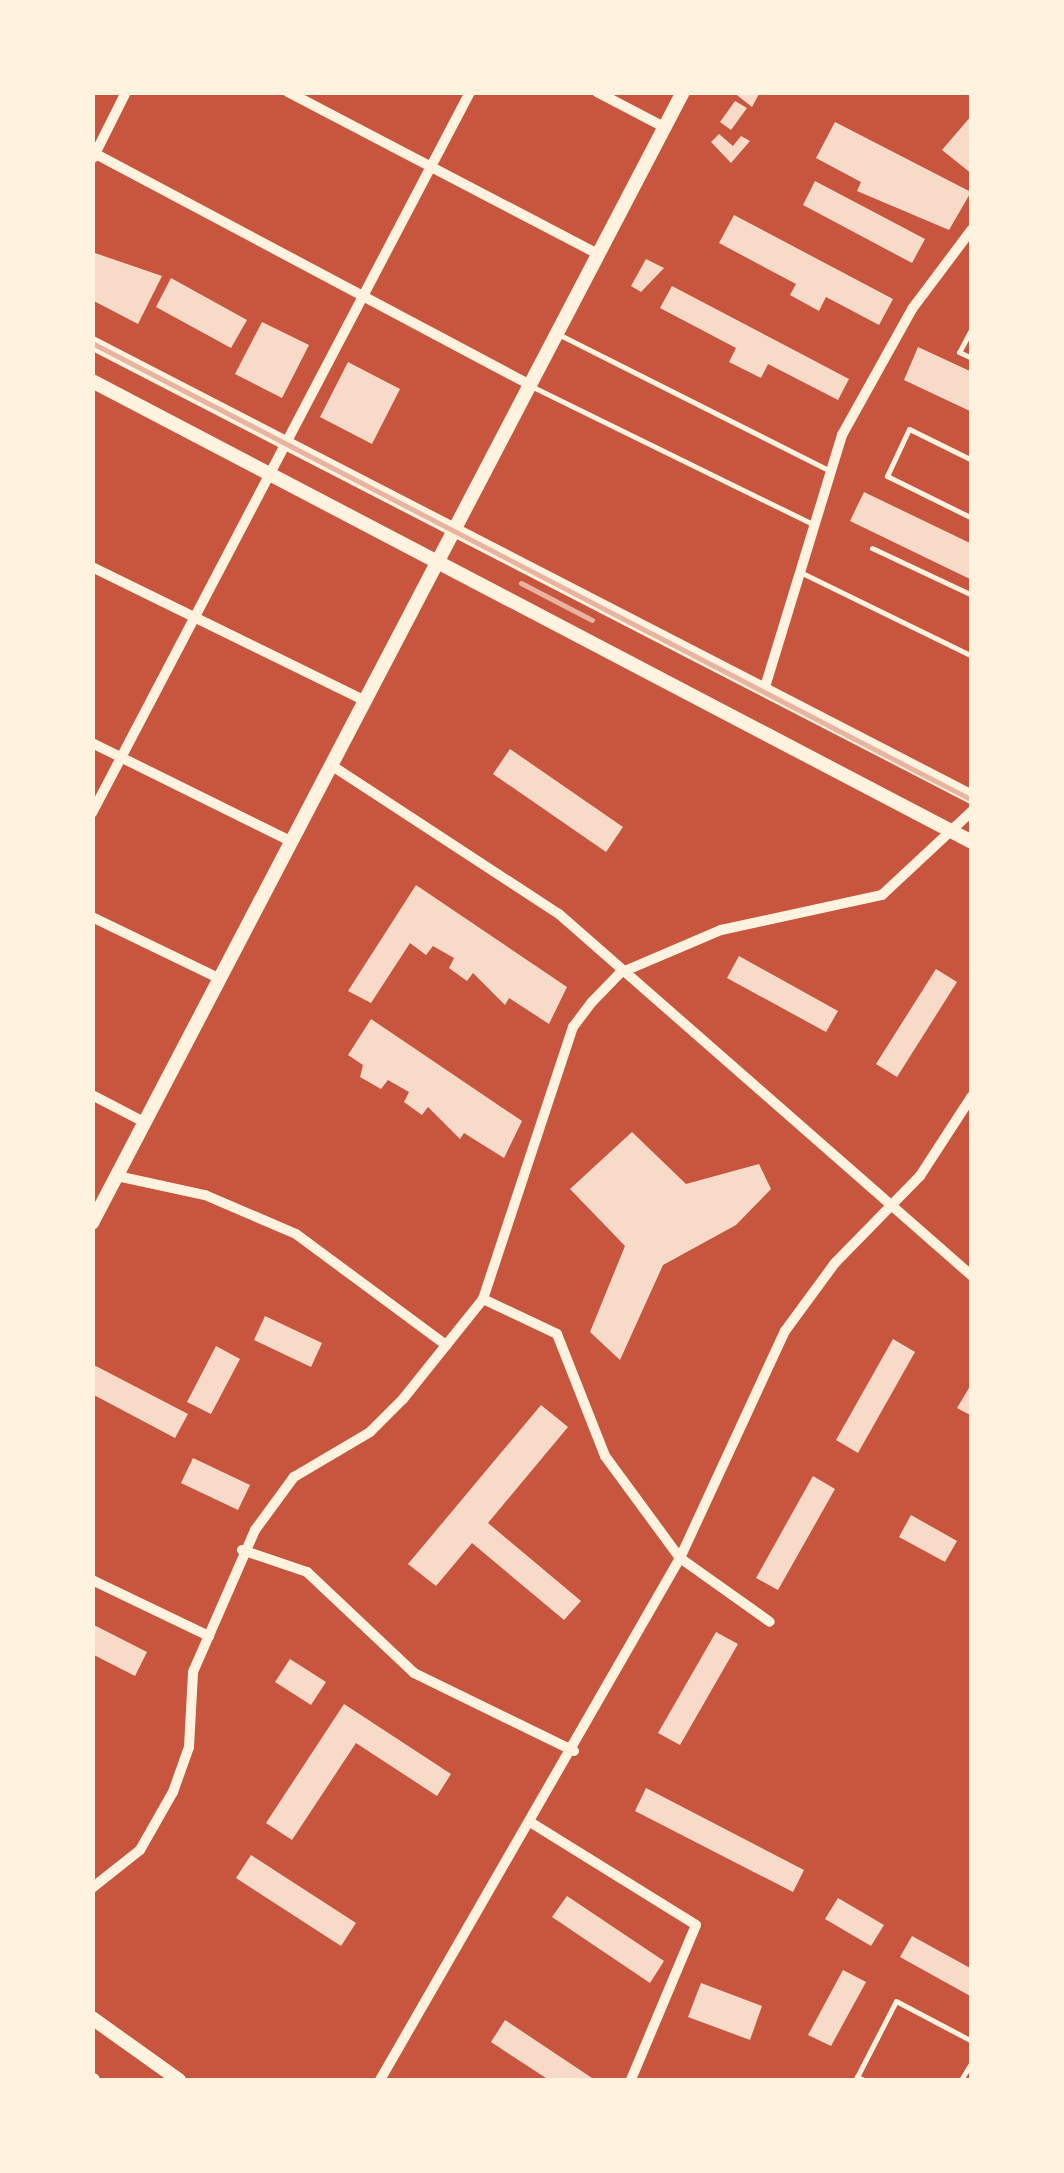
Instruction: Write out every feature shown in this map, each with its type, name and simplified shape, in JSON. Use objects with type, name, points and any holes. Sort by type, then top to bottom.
[{"type":"main road","points":[[92,1224],[683,92]]},
{"type":"main road","points":[[92,344],[766,686],[972,797]]},
{"type":"main road","points":[[92,381],[972,842]]},
{"type":"main road","points":[[92,2018],[179,2080]]},
{"type":"street","points":[[126,92],[94,154],[367,293],[530,386]]},
{"type":"street","points":[[288,92],[598,254]]},
{"type":"street","points":[[92,813],[470,92]]},
{"type":"street","points":[[597,92],[664,127]]},
{"type":"street","points":[[766,686],[797,571],[830,471],[912,309],[972,230]]},
{"type":"street","points":[[92,567],[365,700]]},
{"type":"street","points":[[92,743],[292,842]]},
{"type":"street","points":[[331,766],[559,914],[620,973],[784,1104],[972,1276]]},
{"type":"street","points":[[92,1888],[140,1850],[173,1792],[189,1747],[192,1672],[210,1636],[242,1550],[294,1477],[370,1432],[483,1299],[573,1026],[620,973],[721,930],[882,894],[972,811]]},
{"type":"street","points":[[92,917],[220,979]]},
{"type":"street","points":[[92,1094],[146,1123]]},
{"type":"street","points":[[380,2080],[574,1751],[680,1558],[786,1331],[844,1252],[894,1206],[972,1096]]},
{"type":"street","points":[[117,1176],[205,1195],[296,1234],[446,1345]]},
{"type":"street","points":[[483,1299],[557,1334],[605,1456],[680,1558],[770,1622]]},
{"type":"street","points":[[242,1550],[307,1572],[414,1674],[574,1751]]},
{"type":"street","points":[[92,1580],[210,1636]]},
{"type":"street","points":[[530,1822],[696,1925],[630,2080]]},
{"type":"lane","points":[[972,328],[960,352],[972,358]]},
{"type":"lane","points":[[557,334],[830,471]]},
{"type":"lane","points":[[530,386],[813,524]]},
{"type":"lane","points":[[972,460],[909,429],[887,476],[972,518]]},
{"type":"lane","points":[[872,548],[972,594]]},
{"type":"lane","points":[[797,571],[972,656]]},
{"type":"lane","points":[[864,2080],[857,2076],[896,2000],[972,2041]]},
{"type":"lane","points":[[961,2080],[972,2062]]},
{"type":"building","points":[[733,92],[760,92],[752,107]]},
{"type":"building","points":[[735,101],[747,108],[731,130],[720,122]]},
{"type":"building","points":[[972,115],[972,174],[942,150]]},
{"type":"building","points":[[835,122],[971,192],[949,230],[857,191],[861,182],[816,158]]},
{"type":"building","points":[[719,134],[733,146],[741,136],[750,141],[731,163],[711,142]]},
{"type":"building","points":[[815,181],[925,239],[912,263],[803,205]]},
{"type":"building","points":[[734,215],[893,299],[879,325],[826,297],[819,311],[790,295],[796,284],[719,243]]},
{"type":"building","points":[[92,252],[162,276],[138,324],[92,300]]},
{"type":"building","points":[[646,259],[664,268],[641,292],[631,286]]},
{"type":"building","points":[[171,278],[247,320],[231,348],[156,307]]},
{"type":"building","points":[[672,286],[849,379],[838,400],[768,364],[761,378],[729,362],[736,348],[660,308]]},
{"type":"building","points":[[262,322],[309,345],[282,398],[235,374]]},
{"type":"building","points":[[918,347],[972,372],[972,412],[904,380]]},
{"type":"building","points":[[348,362],[400,389],[372,444],[320,417]]},
{"type":"building","points":[[864,492],[972,544],[972,580],[850,521]]},
{"type":"building","points":[[510,749],[623,827],[606,852],[493,774]]},
{"type":"building","points":[[416,885],[567,987],[549,1024],[509,998],[505,1005],[473,973],[467,981],[449,968],[454,958],[433,946],[426,955],[410,943],[371,1003],[348,991]]},
{"type":"building","points":[[739,956],[838,1011],[826,1032],[727,978]]},
{"type":"building","points":[[936,969],[957,982],[897,1077],[876,1064]]},
{"type":"building","points":[[371,1019],[522,1121],[504,1158],[464,1133],[460,1139],[428,1107],[422,1115],[404,1102],[409,1092],[388,1080],[381,1089],[360,1077],[363,1065],[348,1055]]},
{"type":"building","points":[[632,1132],[686,1184],[759,1164],[771,1189],[736,1225],[663,1265],[620,1360],[590,1332],[625,1246],[570,1189]]},
{"type":"building","points":[[265,1316],[322,1343],[311,1367],[254,1340]]},
{"type":"building","points":[[893,1339],[915,1352],[858,1453],[836,1440]]},
{"type":"building","points":[[216,1346],[240,1359],[211,1414],[187,1402]]},
{"type":"building","points":[[92,1364],[188,1414],[175,1438],[92,1394]]},
{"type":"building","points":[[972,1383],[972,1416],[957,1408]]},
{"type":"building","points":[[541,1405],[568,1427],[488,1523],[581,1601],[564,1620],[472,1543],[436,1586],[408,1564]]},
{"type":"building","points":[[193,1458],[250,1485],[238,1510],[181,1483]]},
{"type":"building","points":[[813,1476],[835,1489],[778,1590],[756,1578]]},
{"type":"building","points":[[911,1515],[957,1541],[945,1562],[899,1537]]},
{"type":"building","points":[[92,1624],[147,1652],[135,1676],[92,1654]]},
{"type":"building","points":[[716,1632],[738,1644],[680,1745],[658,1733]]},
{"type":"building","points":[[290,1659],[326,1682],[311,1705],[275,1682]]},
{"type":"building","points":[[344,1704],[451,1774],[437,1796],[356,1743],[292,1840],[266,1823]]},
{"type":"building","points":[[646,1788],[804,1870],[793,1892],[635,1811]]},
{"type":"building","points":[[251,1855],[356,1923],[341,1946],[236,1878]]},
{"type":"building","points":[[567,1896],[664,1961],[650,1983],[552,1917]]},
{"type":"building","points":[[838,1898],[884,1925],[871,1946],[825,1919]]},
{"type":"building","points":[[912,1936],[972,1969],[972,1997],[900,1957]]},
{"type":"building","points":[[843,1970],[866,1982],[831,2046],[808,2035]]},
{"type":"building","points":[[701,1983],[762,2006],[750,2040],[688,2017]]},
{"type":"building","points":[[505,2020],[595,2080],[549,2080],[491,2042]]},
{"type":"railway","points":[[92,343],[972,800]]},
{"type":"railway","points":[[521,583],[592,620]]}]
